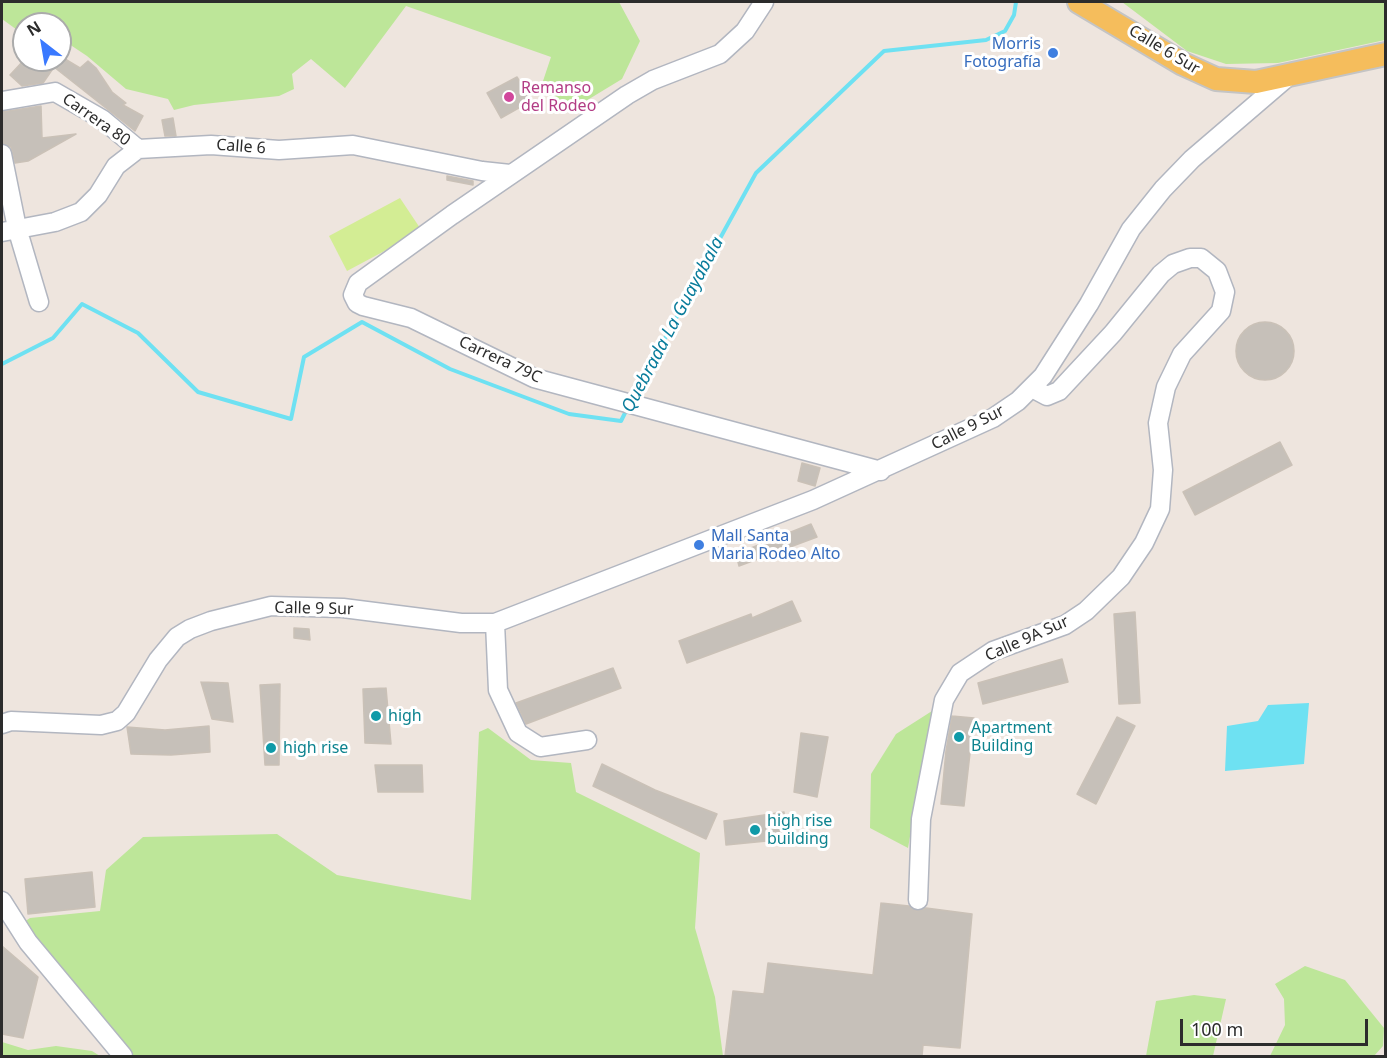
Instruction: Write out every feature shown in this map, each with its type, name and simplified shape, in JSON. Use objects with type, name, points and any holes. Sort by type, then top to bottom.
[{"type":"main road","name":"Calle 6 Sur","points":[[1079,2],[1184,64],[1216,79],[1256,82],[1290,75]]},
{"type":"main road","name":"Calle 9 Sur","points":[[1290,75],[1386,54]]},
{"type":"street","points":[[510,174],[640,87],[720,54],[745,31],[764,2]]},
{"type":"street","name":"Calle 9 Sur","points":[[2,723],[101,725],[117,721],[126,713],[158,660],[177,637],[211,621],[271,606],[343,608],[461,623],[495,623],[839,490],[993,418],[1032,388],[1053,361],[1131,230],[1148,207],[1192,159],[1290,75]]},
{"type":"street","name":"Carrera 80","points":[[2,101],[55,92],[102,119],[138,149]]},
{"type":"street","name":"Calle 6","points":[[138,149],[211,145],[279,150],[347,144],[482,171],[510,174]]},
{"type":"street","points":[[9,230],[55,222],[81,212],[98,195],[116,166],[138,149]]},
{"type":"street","points":[[2,154],[9,230],[39,302]]},
{"type":"street","name":"Carrera 79C","points":[[510,174],[358,283],[353,290],[357,303],[418,320],[534,378],[880,471]]},
{"type":"street","name":"Calle 9A Sur","points":[[918,900],[921,819],[944,700],[960,673],[993,651],[1065,625],[1086,611],[1121,577],[1144,543],[1160,508],[1163,470],[1158,423],[1166,387],[1182,354],[1221,311],[1225,292],[1217,271],[1201,258],[1190,258],[1173,264],[1161,274],[1113,333],[1059,391],[1047,396],[1032,388]]},
{"type":"street","points":[[834,460],[841,477],[839,490]]},
{"type":"street","points":[[495,623],[498,690],[518,733],[540,747],[587,740]]},
{"type":"street","points":[[2,901],[28,942],[123,1056]]},
{"type":"green space","points":[[2,2],[619,2],[640,41],[622,79],[571,110],[540,90],[551,57],[406,6],[345,88],[311,59],[292,74],[294,89],[279,96],[194,105],[174,110],[168,99],[126,89],[72,46],[72,12],[12,12],[12,26],[2,19]]},
{"type":"green space","points":[[1122,2],[1385,2],[1385,40],[1278,63],[1226,64],[1187,51]]},
{"type":"green space","points":[[400,198],[422,231],[347,271],[329,236]]},
{"type":"green space","points":[[932,711],[908,848],[870,828],[871,774],[896,734]]},
{"type":"green space","points":[[488,728],[531,760],[571,763],[576,792],[700,853],[695,928],[715,997],[723,1056],[132,1056],[80,996],[24,922],[30,918],[100,911],[106,870],[143,837],[277,834],[337,875],[471,900],[479,732]]},
{"type":"green space","points":[[1305,966],[1345,980],[1384,1028],[1383,1046],[1374,1056],[1270,1056],[1285,1025],[1284,999],[1275,984]]},
{"type":"green space","points":[[1194,995],[1226,999],[1213,1056],[1146,1056],[1156,1001]]},
{"type":"green space","points":[[2,1042],[28,1050],[56,1046],[92,1051],[100,1056],[2,1056]]},
{"type":"water","points":[[1309,703],[1304,764],[1225,771],[1227,726],[1258,721],[1268,705]]},
{"type":"building","points":[[88,61],[96,68],[112,92],[126,103],[123,105],[143,116],[135,131],[60,72],[72,72],[72,63],[80,68]]},
{"type":"building","points":[[13,72],[51,72],[43,83],[22,86],[10,75]]},
{"type":"building","name":"Remanso del Rodeo","points":[[517,77],[531,101],[501,118],[487,93]]},
{"type":"building","points":[[41,106],[42,138],[76,134],[28,161],[15,163],[11,147],[2,143],[2,112]]},
{"type":"building","points":[[173,118],[176,136],[165,136],[162,120]]},
{"type":"building","points":[[447,176],[473,181],[473,185],[447,180]]},
{"type":"building","points":[[1265,322],[1281,327],[1289,335],[1294,351],[1289,367],[1281,375],[1265,380],[1249,375],[1241,367],[1236,351],[1241,335],[1249,327]]},
{"type":"building","points":[[1280,442],[1292,465],[1195,515],[1183,492]]},
{"type":"building","points":[[802,463],[820,468],[815,486],[798,481]]},
{"type":"building","points":[[811,524],[817,537],[739,566],[736,554]]},
{"type":"building","points":[[792,601],[801,621],[687,663],[679,641],[751,614],[752,618]]},
{"type":"building","points":[[1135,612],[1140,703],[1119,704],[1114,614]]},
{"type":"building","points":[[294,628],[309,629],[310,640],[294,638]]},
{"type":"building","points":[[1062,659],[1068,682],[983,704],[978,683]]},
{"type":"building","points":[[613,668],[621,688],[526,724],[516,703]]},
{"type":"building","points":[[201,682],[228,683],[233,722],[212,719]]},
{"type":"building","points":[[280,684],[279,765],[265,765],[260,685]]},
{"type":"building","name":"high","points":[[386,688],[391,744],[365,743],[363,689]]},
{"type":"building","points":[[952,716],[974,718],[964,806],[941,804]]},
{"type":"building","points":[[1117,717],[1135,726],[1096,804],[1077,794]]},
{"type":"building","points":[[209,726],[210,752],[171,755],[131,754],[127,727],[165,730]]},
{"type":"building","name":"high rise building","points":[[801,733],[828,737],[817,797],[794,792]]},
{"type":"building","points":[[602,764],[655,790],[717,814],[706,839],[593,786]]},
{"type":"building","points":[[375,765],[422,765],[423,792],[378,792]]},
{"type":"building","name":"high rise building","points":[[784,812],[787,839],[726,845],[724,821]]},
{"type":"building","points":[[92,872],[95,907],[28,914],[25,879]]},
{"type":"building","points":[[881,903],[909,906],[917,911],[926,908],[972,914],[960,1048],[923,1045],[922,1056],[725,1056],[733,991],[764,994],[768,963],[873,975]]},
{"type":"building","points":[[2,946],[38,977],[23,1038],[2,1034]]},
{"type":"waterway","name":"Quebrada La Guayabala","points":[[631,400],[756,173],[884,51],[986,40],[1005,31],[1014,15],[1016,2]]},
{"type":"waterway","name":"Quebrada La Guayabala","points":[[2,364],[53,338],[82,304],[138,333],[198,392],[291,419],[304,357],[362,322],[450,369],[569,414],[621,421],[627,409]]},
{"type":"place","name":"Morris Fotografía","points":[[1053,53]]},
{"type":"place","name":"Remanso del Rodeo","points":[[509,97]]},
{"type":"place","name":"Mall Santa Maria Rodeo Alto","points":[[699,545]]},
{"type":"place","name":"high","points":[[376,716]]},
{"type":"place","name":"Apartment Building","points":[[959,737]]},
{"type":"place","name":"high rise","points":[[271,748]]},
{"type":"place","name":"high rise building","points":[[755,830]]}]
